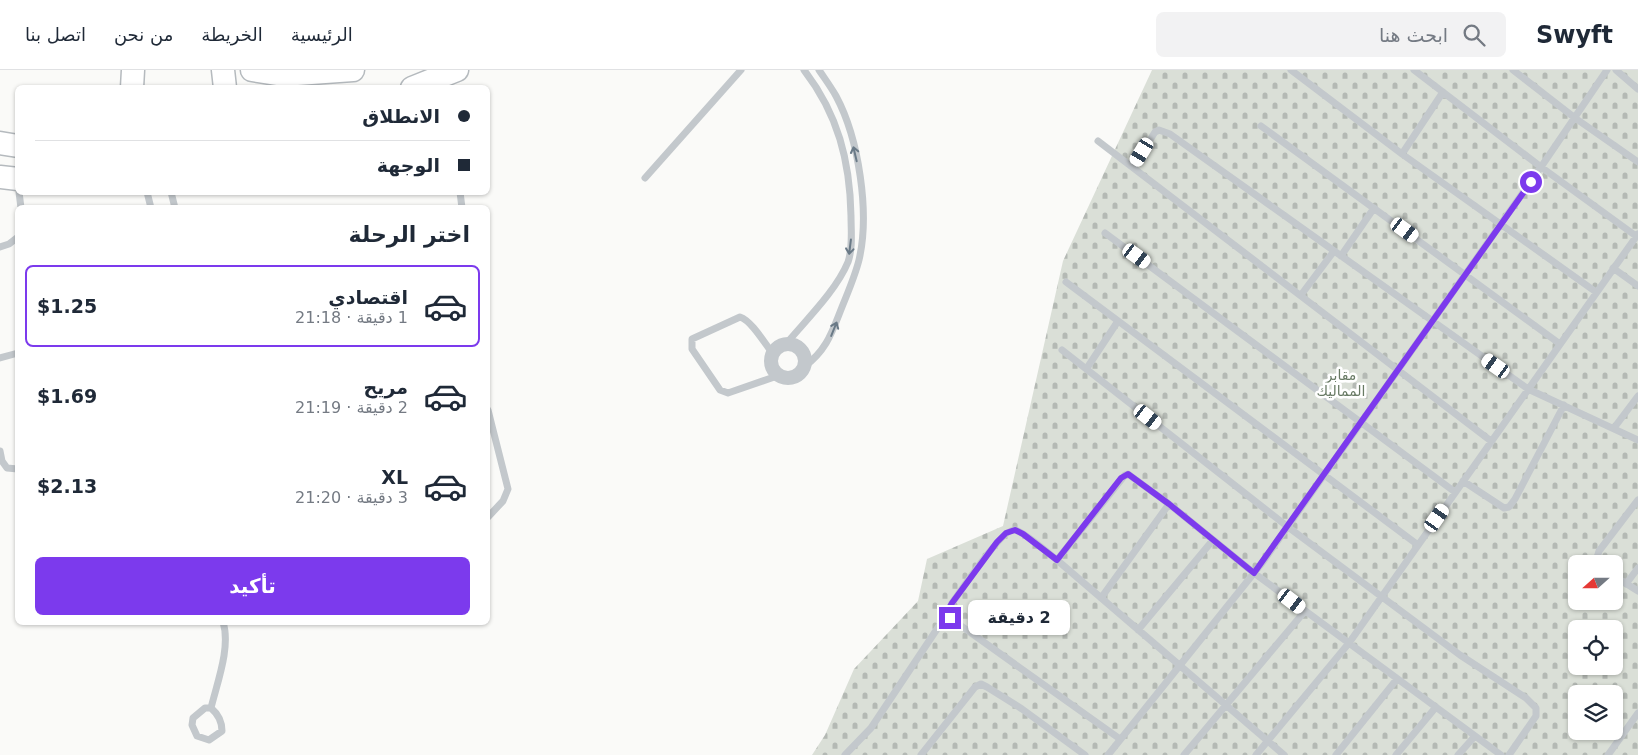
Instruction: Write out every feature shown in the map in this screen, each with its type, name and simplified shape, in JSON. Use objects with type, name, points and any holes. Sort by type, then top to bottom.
[{"type":"main road","points":[[223,70],[224,85]]},
{"type":"main road","points":[[252,70],[283,75],[297,72],[353,70]]},
{"type":"main road","points":[[420,85],[457,70]]},
{"type":"main road","points":[[0,144],[15,146]]},
{"type":"street","points":[[786,344],[792,344],[802,350],[805,361],[804,367],[791,377],[780,375],[772,366],[773,354],[780,346],[786,344]]},
{"type":"lane","points":[[645,178],[741,70]]},
{"type":"lane","points":[[786,344],[830,291],[842,272],[848,260],[851,239],[851,198],[842,145],[826,103],[804,70]]},
{"type":"lane","points":[[804,367],[815,358],[833,334],[859,260],[862,233],[863,202],[859,170],[852,142],[836,97],[819,70]]},
{"type":"lane","points":[[1291,70],[1402,154],[1596,292]]},
{"type":"lane","points":[[1256,755],[1349,643],[1637,235],[1541,167],[1414,70]]},
{"type":"lane","points":[[1513,70],[1575,118],[1638,162]]},
{"type":"lane","points":[[1108,755],[1254,573],[1288,527],[1501,225],[1607,70]]},
{"type":"lane","points":[[1616,70],[1638,89]]},
{"type":"lane","points":[[1402,154],[1443,92]]},
{"type":"lane","points":[[1262,126],[1560,344]]},
{"type":"lane","points":[[1133,167],[1155,132],[1159,130],[1170,134],[1528,389],[1638,440]]},
{"type":"lane","points":[[1098,141],[1491,441]]},
{"type":"lane","points":[[1341,256],[1374,208]]},
{"type":"lane","points":[[1105,233],[1455,492]]},
{"type":"lane","points":[[0,247],[15,239]]},
{"type":"lane","points":[[1301,295],[1334,251]]},
{"type":"lane","points":[[1613,268],[1638,286]]},
{"type":"lane","points":[[1066,282],[1418,545]]},
{"type":"lane","points":[[773,354],[745,318],[740,317],[692,338],[692,349],[720,390],[724,392],[728,393],[780,375]]},
{"type":"lane","points":[[1086,368],[1118,321]]},
{"type":"lane","points":[[1062,350],[1288,527],[1460,655],[1532,703],[1536,708],[1536,716],[1508,755]]},
{"type":"lane","points":[[0,358],[15,354]]},
{"type":"lane","points":[[1614,428],[1638,396]]},
{"type":"lane","points":[[1463,481],[1506,508],[1514,499],[1564,405]]},
{"type":"lane","points":[[490,418],[508,489],[503,501],[490,515]]},
{"type":"lane","points":[[0,451],[2,461],[7,468],[15,469]]},
{"type":"lane","points":[[1057,560],[1125,475],[1128,474],[1169,504],[1254,573],[1501,755]]},
{"type":"lane","points":[[1598,555],[1638,500]]},
{"type":"lane","points":[[1101,598],[1169,504]]},
{"type":"lane","points":[[845,755],[871,728],[947,614],[952,603],[997,542],[1010,530],[1023,534],[1057,560],[1284,755]]},
{"type":"lane","points":[[1138,630],[1213,540]]},
{"type":"lane","points":[[1626,584],[1638,568]]},
{"type":"lane","points":[[1623,582],[1638,591]]},
{"type":"lane","points":[[1184,755],[1305,611]]},
{"type":"lane","points":[[947,614],[1024,672],[1120,740]]},
{"type":"lane","points":[[224,625],[226,631]]},
{"type":"lane","points":[[211,708],[225,650],[226,631],[229,625]]},
{"type":"lane","points":[[1336,755],[1397,679]]},
{"type":"lane","points":[[921,755],[975,687],[980,684],[987,686],[1022,709],[1085,755]]},
{"type":"lane","points":[[1396,755],[1436,707]]},
{"type":"lane","points":[[205,708],[211,708],[219,718],[222,731],[209,740],[197,736],[192,725],[192,718],[205,708]]},
{"type":"lane","points":[[1608,755],[1638,713]]},
{"type":"lane","points":[[1458,755],[1475,736]]},
{"type":"green space","name":"مقابر المماليك","points":[[1152,70],[1638,70],[1638,755],[812,755],[825,735],[854,669],[918,601],[927,559],[1003,526],[1063,261]]},
{"type":"route","points":[[950,618],[947,612],[952,603],[997,542],[1006,533],[1010,530],[1015,530],[1023,534],[1057,560],[1121,478],[1128,474],[1169,504],[1254,573],[1531,182]]}]
